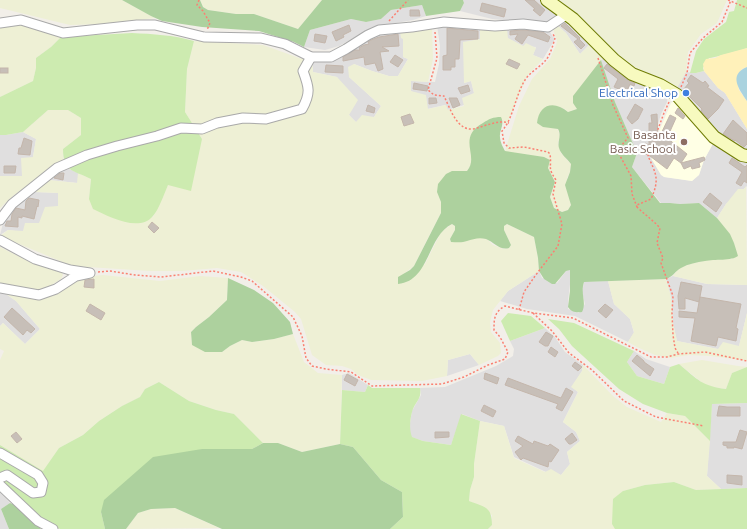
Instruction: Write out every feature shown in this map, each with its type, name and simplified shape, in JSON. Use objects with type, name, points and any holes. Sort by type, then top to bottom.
[{"type":"street","points":[[547,0],[573,19],[603,49],[632,74],[660,85],[674,93],[714,137],[742,155],[747,156]]},
{"type":"street","points":[[0,24],[21,20],[63,34],[137,25],[155,25],[204,37],[261,38],[286,44],[311,57],[331,57],[379,30],[444,22],[495,26],[523,24],[548,27],[566,15]]},
{"type":"street","points":[[0,220],[12,204],[57,168],[87,155],[181,128],[202,129],[217,123],[242,118],[266,120],[302,108],[308,98],[308,84],[303,71],[311,57]]},
{"type":"street","points":[[0,240],[35,259],[70,270],[90,273]]},
{"type":"street","points":[[0,288],[39,295],[56,289],[76,276],[90,273]]},
{"type":"street","points":[[0,453],[38,476],[43,483],[41,492],[33,493],[7,475],[0,478]]},
{"type":"street","points":[[0,485],[38,521],[53,529]]},
{"type":"path","points":[[199,0],[198,5],[210,23],[204,37]]},
{"type":"path","points":[[379,30],[408,0]]},
{"type":"path","points":[[728,0],[747,8]]},
{"type":"path","points":[[637,207],[637,205],[651,199],[654,192],[657,177],[648,156],[669,102],[674,93],[685,80],[688,73],[690,53],[703,38],[722,22],[731,1]]},
{"type":"path","points":[[434,24],[437,58],[428,90],[434,94],[444,96],[458,123],[466,129],[474,129],[498,122],[509,123]]},
{"type":"path","points":[[519,310],[524,292],[558,246],[562,224],[553,194],[556,180],[550,168],[550,154],[548,152],[524,147],[509,148],[504,143],[502,131],[509,123],[525,80],[546,60],[553,45],[555,38],[548,27]]},
{"type":"path","points":[[603,49],[597,54],[613,104],[628,138],[620,148],[619,154],[631,176],[632,194],[637,207],[660,228],[657,244],[663,258],[662,263],[673,296],[673,335],[675,348],[678,354]]},
{"type":"path","points":[[90,273],[110,271],[161,277],[213,271],[252,281],[293,317],[302,336],[306,358],[312,366],[351,372],[372,386],[442,384],[464,377],[488,365],[505,359],[508,352],[504,342],[494,330],[496,313],[505,306],[533,313],[573,318],[651,357],[667,357],[678,354],[706,352],[747,361]]},
{"type":"path","points":[[533,313],[552,331],[569,353],[592,370],[624,401],[656,417],[704,426]]},
{"type":"shaded area","points":[[0,0],[122,0],[155,18],[105,24],[70,25],[0,8]]},
{"type":"shaded area","points":[[200,0],[322,0],[298,29],[254,14],[236,14],[208,10],[203,7]]},
{"type":"shaded area","points":[[463,0],[541,0],[559,15],[546,24],[492,19],[460,11],[464,3]]},
{"type":"shaded area","points":[[559,0],[727,0],[717,23],[701,34],[688,52],[686,72],[675,91],[630,67],[588,24]]},
{"type":"shaded area","points":[[422,5],[426,16],[413,20],[373,27],[339,46],[325,50],[304,47],[310,30],[351,19],[366,22],[381,19],[391,10]]},
{"type":"shaded area","points":[[0,18],[61,37],[51,47],[36,58],[36,68],[33,81],[0,97]]},
{"type":"shaded area","points":[[567,18],[591,43],[580,54],[566,33],[558,26]]},
{"type":"shaded area","points":[[437,25],[480,26],[480,39],[464,83],[471,81],[474,93],[464,105],[447,110],[445,105],[427,109],[411,91],[411,81],[435,82],[439,64],[440,46]]},
{"type":"shaded area","points":[[480,26],[507,29],[508,38],[523,46],[526,43],[536,48],[533,55],[543,59],[527,76],[507,124],[503,123],[502,119],[472,158],[471,165],[467,171],[453,171],[440,199],[442,206],[441,213],[414,266],[397,280],[425,264],[441,232],[452,224],[455,226],[455,230],[450,239],[451,242],[482,238],[487,239],[493,245],[504,249],[509,248],[511,245],[504,230],[504,226],[507,224],[534,237],[539,271],[508,291],[493,310],[490,322],[491,332],[500,343],[501,353],[479,365],[470,354],[448,360],[447,376],[422,381],[371,380],[358,375],[351,369],[342,366],[326,365],[312,355],[301,319],[295,312],[263,286],[241,272],[217,268],[182,271],[150,271],[72,266],[0,236],[8,230],[23,231],[25,223],[39,223],[45,207],[58,206],[58,193],[35,192],[49,180],[77,183],[78,173],[91,179],[89,199],[153,217],[168,185],[202,139],[185,112],[187,69],[194,41],[263,45],[302,59],[312,59],[313,72],[337,77],[358,100],[349,115],[356,122],[362,115],[374,117],[381,106],[349,77],[348,67],[354,64],[389,76],[398,76],[408,59],[403,57],[403,39],[401,38],[400,32],[432,28],[433,59],[428,82],[411,81],[411,91],[426,95],[428,109],[446,105],[448,110],[464,106],[462,98],[474,93],[471,81],[464,83],[463,42],[480,39]]},
{"type":"shaded area","points":[[523,26],[549,30],[555,39],[543,59],[533,55],[536,47],[523,46],[507,38],[507,29]]},
{"type":"shaded area","points":[[558,26],[566,33],[580,54],[591,43],[608,56],[601,60],[577,109],[568,112],[563,108],[540,125],[558,129],[560,136],[558,143],[561,153],[571,164],[570,172],[567,178],[571,205],[568,210],[562,212],[554,208],[550,197],[555,182],[548,168],[505,151],[519,106],[532,79],[550,59],[556,45],[557,41],[553,29]]},
{"type":"shaded area","points":[[400,32],[403,39],[403,57],[408,59],[398,76],[389,76],[354,64],[349,77],[381,106],[374,117],[356,122],[349,115],[337,77],[313,72],[312,59],[333,59],[373,35]]},
{"type":"shaded area","points":[[608,56],[668,92],[667,102],[661,114],[647,155],[650,153],[664,177],[692,181],[699,175],[704,160],[715,140],[747,159],[747,186],[726,204],[717,218],[699,203],[661,203],[632,167],[637,153],[615,102],[601,60]]},
{"type":"shaded area","points":[[704,71],[718,88],[725,93],[747,129],[747,152],[729,145],[675,91],[686,72],[696,73]]},
{"type":"shaded area","name":"Basanta Basic School","points":[[675,100],[715,140],[704,160],[699,175],[692,181],[664,177],[661,175],[652,160],[650,153],[671,103]]},
{"type":"shaded area","points":[[48,110],[68,110],[81,118],[81,135],[63,149],[63,160],[14,195],[0,208],[0,176],[22,176],[21,158],[33,157],[36,139],[23,132]]},
{"type":"shaded area","points":[[23,132],[36,139],[33,157],[22,177],[0,176],[0,135]]},
{"type":"shaded area","points":[[69,169],[78,173],[78,183],[49,180],[55,171]]},
{"type":"shaded area","points":[[746,186],[747,285],[707,284],[673,276],[679,268],[693,263],[713,259],[732,259],[735,250],[734,243],[717,218],[738,189],[744,189]]},
{"type":"shaded area","points":[[35,192],[58,193],[58,206],[39,223],[26,223],[23,232],[8,230],[0,235],[4,219],[12,206]]},
{"type":"shaded area","points":[[0,247],[30,262],[61,271],[63,275],[61,279],[50,286],[36,290],[0,285]]},
{"type":"shaded area","points":[[570,270],[571,276],[568,309],[579,313],[585,304],[582,292],[584,282],[608,281],[614,304],[630,319],[634,333],[628,342],[575,316],[527,309],[500,301],[508,291],[539,271],[542,278],[557,283],[566,271]]},
{"type":"shaded area","points":[[103,275],[160,281],[200,276],[228,278],[227,300],[191,332],[192,345],[222,352],[242,340],[252,342],[274,339],[293,334],[304,362],[318,373],[342,375],[340,444],[302,452],[278,443],[263,443],[234,414],[189,401],[159,382],[145,389],[140,397],[122,406],[99,421],[83,435],[59,448],[43,472],[0,445],[0,360],[4,351],[0,349],[0,326],[3,323],[25,344],[40,329],[16,301],[3,292],[35,299],[48,297],[83,277]]},
{"type":"shaded area","points":[[673,276],[707,284],[747,285],[747,313],[739,346],[718,349],[677,341],[673,323],[671,297],[666,279]]},
{"type":"shaded area","points":[[666,279],[671,297],[673,323],[677,341],[718,349],[723,342],[739,346],[747,313],[747,361],[711,356],[689,355],[670,358],[655,355],[628,342],[634,332],[630,319],[614,304],[608,281]]},
{"type":"shaded area","points":[[0,292],[3,292],[16,301],[40,329],[25,344],[3,323],[0,326]]},
{"type":"shaded area","points":[[545,328],[555,337],[565,352],[583,365],[582,371],[572,387],[578,392],[563,422],[576,432],[580,441],[567,452],[570,464],[561,475],[546,472],[514,457],[504,426],[480,421],[462,414],[451,445],[423,441],[411,437],[409,429],[412,411],[421,395],[420,388],[445,387],[496,366],[513,356],[514,349],[510,341]]},
{"type":"shaded area","points":[[634,351],[646,359],[670,367],[664,384],[637,376],[627,362]]},
{"type":"shaded area","points":[[470,354],[479,365],[447,376],[448,360]]},
{"type":"shaded area","points":[[702,360],[747,367],[732,373],[726,389],[712,387],[704,384],[679,364]]},
{"type":"shaded area","points":[[583,365],[613,396],[627,407],[661,422],[667,413],[685,416],[710,441],[707,476],[721,489],[696,490],[674,482],[645,485],[623,491],[615,529],[488,529],[492,525],[492,515],[469,501],[470,490],[474,477],[474,464],[480,421],[504,426],[514,458],[545,472],[551,469],[561,475],[570,464],[567,452],[580,441],[576,432],[563,422],[578,392],[571,387],[582,371]]},
{"type":"shaded area","points":[[349,373],[368,385],[365,392],[342,390],[342,375]]},
{"type":"shaded area","points":[[747,403],[747,488],[721,489],[707,476],[712,404]]},
{"type":"shaded area","points":[[0,491],[10,503],[1,509],[9,529],[0,529]]},
{"type":"shaded area","points":[[175,508],[219,528],[126,529],[138,513],[151,509]]},
{"type":"green space","points":[[122,0],[200,0],[203,7],[208,10],[236,14],[254,14],[298,29],[322,0],[463,0],[464,3],[460,11],[426,16],[422,5],[391,10],[381,19],[366,22],[351,19],[310,30],[304,47],[294,42],[259,31],[202,27],[162,21]]},
{"type":"green space","points":[[737,0],[747,0],[747,48],[709,58],[703,68],[704,71],[690,73],[696,51],[704,39],[726,22],[729,12],[734,11]]},
{"type":"green space","points":[[132,33],[171,36],[194,41],[187,69],[185,112],[202,139],[191,191],[168,185],[153,216],[147,221],[140,223],[123,222],[93,209],[89,199],[91,179],[74,172],[67,166],[63,157],[63,149],[81,135],[81,118],[68,110],[48,110],[23,132],[0,135],[0,97],[33,81],[36,68],[36,58],[51,47],[61,37]]},
{"type":"green space","points":[[601,60],[615,102],[637,153],[632,167],[660,203],[699,203],[717,218],[730,234],[738,256],[732,259],[709,260],[690,264],[679,269],[666,279],[584,282],[584,301],[582,312],[576,312],[572,311],[568,307],[570,270],[566,271],[555,284],[552,284],[544,279],[539,271],[534,237],[507,224],[504,226],[504,230],[511,245],[506,249],[483,238],[476,238],[463,242],[451,242],[450,239],[455,230],[455,226],[452,224],[444,230],[438,238],[423,267],[416,275],[408,281],[398,284],[398,277],[414,266],[441,213],[441,202],[437,192],[438,184],[446,174],[452,171],[467,171],[471,159],[471,135],[475,129],[489,119],[501,117],[502,123],[500,139],[505,151],[544,157],[550,160],[548,168],[555,182],[550,197],[554,208],[562,212],[568,210],[571,205],[565,185],[570,172],[571,164],[561,153],[559,148],[560,134],[558,129],[543,127],[537,123],[538,117],[544,108],[548,106],[558,106],[568,112],[577,109],[573,103],[573,96]]},
{"type":"green space","points":[[228,278],[254,290],[273,303],[290,322],[293,334],[274,339],[252,342],[242,340],[222,352],[205,352],[192,345],[191,332],[227,300]]},
{"type":"green space","points":[[508,313],[531,316],[545,328],[510,341],[501,321]]},
{"type":"green space","points":[[548,319],[574,323],[634,351],[627,362],[637,376],[664,384],[670,367],[679,364],[706,384],[726,389],[732,373],[747,367],[747,403],[712,404],[710,441],[685,416],[667,413],[643,404],[619,389],[572,346],[559,329]]},
{"type":"green space","points":[[159,382],[189,401],[234,414],[263,443],[252,449],[202,449],[101,512],[105,529],[60,529],[42,520],[0,478],[0,445],[43,471],[59,448],[83,435],[99,421],[122,406],[140,397],[145,389]]},
{"type":"green space","points":[[368,385],[372,388],[420,388],[419,398],[412,412],[410,428],[412,437],[423,441],[451,445],[461,414],[480,421],[474,464],[474,477],[470,490],[469,501],[483,506],[489,511],[491,514],[492,525],[488,529],[390,529],[403,517],[402,492],[381,480],[353,447],[340,444],[342,390],[365,392]]},
{"type":"green space","points":[[263,443],[278,443],[302,452],[340,444],[353,447],[381,480],[402,492],[403,517],[390,529],[222,529],[175,508],[151,509],[138,513],[126,529],[105,529],[101,512],[104,500],[153,457],[202,449],[252,449]]},
{"type":"green space","points":[[674,482],[696,490],[747,488],[747,529],[615,529],[612,524],[613,499],[623,491],[645,485]]},
{"type":"green space","points":[[10,503],[18,506],[41,529],[9,529],[1,509]]},
{"type":"sand","points":[[747,48],[747,67],[742,69],[737,76],[739,90],[747,101],[747,129],[725,93],[718,88],[704,71],[703,64],[706,59],[715,58]]},
{"type":"water","points":[[747,67],[747,101],[738,87],[737,78],[741,70]]},
{"type":"building","points":[[525,0],[534,0],[545,10],[540,16]]},
{"type":"building","points":[[482,3],[506,9],[504,17],[480,11]]},
{"type":"building","points":[[410,10],[419,10],[420,16],[410,16]]},
{"type":"building","points":[[565,23],[585,45],[581,49],[574,42],[578,39],[561,26]]},
{"type":"building","points":[[349,25],[351,31],[336,41],[332,32]]},
{"type":"building","points":[[447,28],[478,31],[478,39],[460,40],[459,59],[455,59],[455,67],[451,67],[451,70],[443,70],[443,56],[447,55]]},
{"type":"building","points":[[523,30],[543,32],[550,37],[548,42],[528,35],[522,44],[515,39],[518,34],[510,35],[510,31]]},
{"type":"building","points":[[315,34],[327,36],[325,43],[314,41]]},
{"type":"building","points":[[398,34],[399,46],[382,47],[389,51],[380,52],[383,69],[378,71],[375,63],[365,65],[364,57],[343,61],[343,57],[355,50],[360,50],[359,48],[369,44],[368,42],[371,40]]},
{"type":"building","points":[[395,55],[403,60],[398,67],[390,62]]},
{"type":"building","points":[[509,59],[520,64],[517,69],[506,64]]},
{"type":"building","points":[[607,64],[628,80],[635,83],[634,86],[630,84],[624,97],[617,94],[619,89],[614,87],[618,79],[604,68]]},
{"type":"building","points":[[326,65],[343,66],[343,73],[325,72]]},
{"type":"building","points":[[0,68],[8,68],[8,73],[0,73]]},
{"type":"building","points":[[691,75],[703,83],[705,81],[709,86],[707,87],[724,100],[718,109],[708,119],[701,111],[702,109],[683,90],[689,83],[687,81]]},
{"type":"building","points":[[414,83],[428,86],[427,91],[413,89]]},
{"type":"building","points":[[468,85],[470,91],[461,94],[458,88]]},
{"type":"building","points":[[653,90],[662,95],[660,97],[651,94]]},
{"type":"building","points":[[429,98],[436,98],[437,103],[429,104]]},
{"type":"building","points":[[449,98],[457,98],[460,105],[453,108]]},
{"type":"building","points":[[635,104],[643,109],[638,119],[632,124],[627,118]]},
{"type":"building","points":[[368,105],[375,108],[374,113],[366,111]]},
{"type":"building","points":[[678,108],[685,116],[683,119],[675,113]]},
{"type":"building","points":[[410,114],[414,123],[404,126],[401,117]]},
{"type":"building","points":[[657,114],[658,140],[670,115],[676,118],[667,138],[687,154],[681,163],[674,158],[667,169],[650,156],[641,152],[645,143],[649,145],[649,123],[652,123],[651,115]]},
{"type":"building","points":[[733,120],[747,133],[747,144],[744,147],[735,140],[723,134]]},
{"type":"building","points":[[24,138],[32,141],[30,155],[18,154]]},
{"type":"building","points":[[704,157],[705,160],[699,163],[700,167],[692,169],[691,166],[684,169],[681,163]]},
{"type":"building","points":[[732,158],[745,167],[747,165],[747,183],[744,181],[741,186],[736,183],[742,172],[729,163]]},
{"type":"building","points":[[4,166],[16,166],[15,173],[4,173]]},
{"type":"building","points":[[60,173],[64,173],[63,180],[54,178]]},
{"type":"building","points":[[710,193],[722,203],[716,212],[703,202]]},
{"type":"building","points":[[29,198],[39,200],[34,219],[22,216],[22,218],[18,217],[18,227],[5,226],[7,221],[11,221],[12,214],[16,208],[25,210],[26,201]]},
{"type":"building","points":[[152,222],[159,228],[154,233],[148,227]]},
{"type":"building","points":[[94,279],[94,288],[84,287],[85,280]]},
{"type":"building","points":[[681,282],[702,286],[699,302],[685,298],[685,309],[679,309],[678,296]]},
{"type":"building","points":[[700,297],[741,304],[736,328],[738,329],[736,341],[718,337],[716,346],[691,341],[695,318],[679,317],[679,311],[697,313]]},
{"type":"building","points":[[90,304],[105,313],[101,320],[86,311]]},
{"type":"building","points":[[605,304],[613,310],[606,318],[598,311]]},
{"type":"building","points":[[12,308],[35,329],[31,333],[27,330],[23,335],[4,317]]},
{"type":"building","points":[[546,332],[553,336],[548,346],[545,346],[539,342]]},
{"type":"building","points":[[551,347],[558,352],[555,357],[548,352]]},
{"type":"building","points":[[637,355],[654,369],[650,376],[632,361]]},
{"type":"building","points":[[575,362],[582,367],[578,371],[572,366]]},
{"type":"building","points":[[485,373],[499,378],[497,384],[484,379]]},
{"type":"building","points":[[347,374],[358,380],[355,386],[344,380]]},
{"type":"building","points":[[508,378],[561,398],[566,388],[573,392],[562,411],[556,408],[558,404],[505,385]]},
{"type":"building","points":[[484,405],[496,411],[493,417],[481,411]]},
{"type":"building","points":[[719,406],[740,407],[740,416],[717,416]]},
{"type":"building","points":[[740,430],[747,432],[742,449],[734,447],[727,448],[727,446],[723,445],[723,442],[736,442]]},
{"type":"building","points":[[16,432],[22,439],[17,443],[11,436]]},
{"type":"building","points":[[435,432],[449,432],[449,437],[435,438]]},
{"type":"building","points":[[572,433],[577,440],[569,444],[565,439]]},
{"type":"building","points":[[518,436],[533,444],[534,441],[548,446],[550,444],[559,450],[551,462],[549,461],[548,467],[523,458],[521,460],[515,452],[523,446],[515,441]]},
{"type":"building","points":[[727,475],[742,476],[742,485],[727,483]]},
{"type":"place","name":"Electrical Shop","points":[[686,93]]},
{"type":"place","name":"Basanta Basic School","points":[[684,142]]}]
